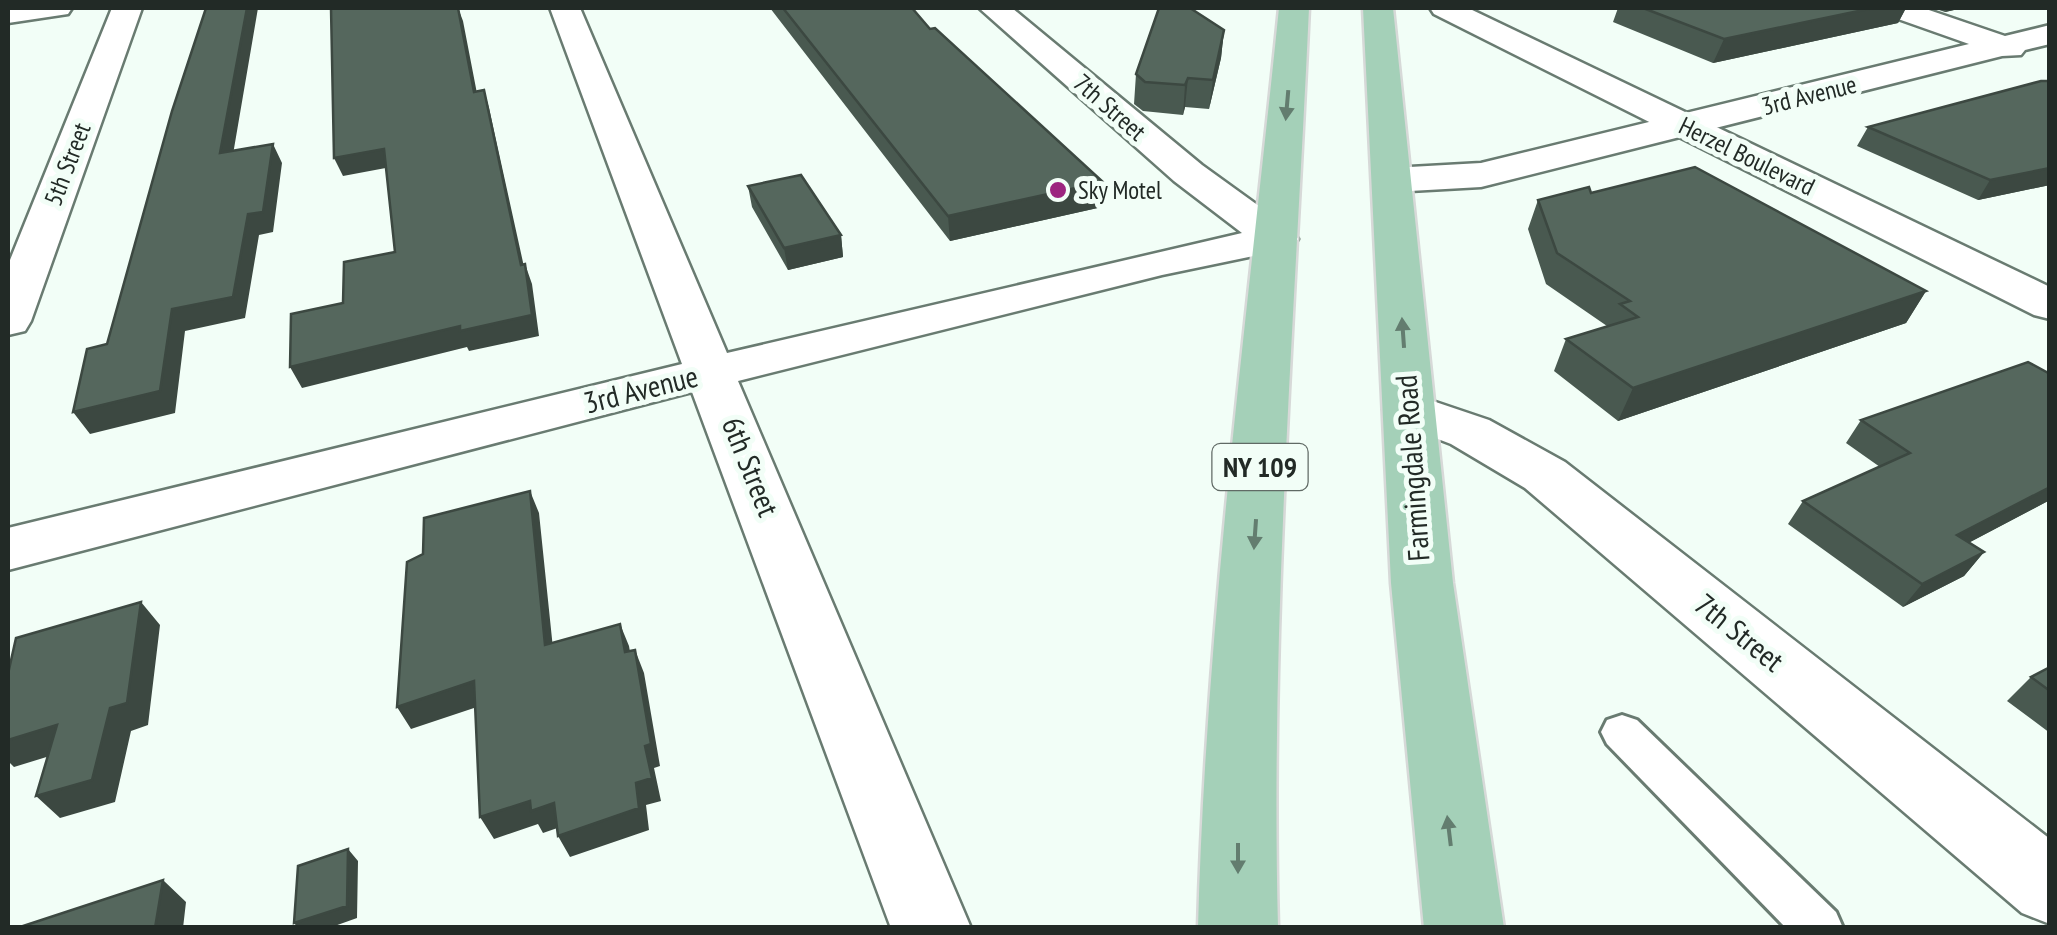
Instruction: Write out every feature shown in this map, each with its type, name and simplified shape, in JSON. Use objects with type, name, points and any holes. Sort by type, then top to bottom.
[{"type":"main road","name":"NY 109","points":[[1238,928],[1244,713],[1294,8]]},
{"type":"main road","name":"Farmingdale Road","points":[[1378,8],[1422,583],[1464,928]]},
{"type":"street","points":[[8,14],[57,8]]},
{"type":"street","name":"5th Street","points":[[8,321],[127,8]]},
{"type":"street","name":"6th Street","points":[[565,8],[932,928]]},
{"type":"street","name":"7th Street","points":[[994,8],[1188,173],[1276,240]]},
{"type":"street","name":"Herzel Boulevard","points":[[1445,8],[2050,304]]},
{"type":"street","points":[[1895,8],[2050,62]]},
{"type":"street","name":"3rd Avenue","points":[[1392,180],[1469,178],[2050,34]]},
{"type":"street","name":"3rd Avenue","points":[[8,549],[1162,262],[1276,240]]},
{"type":"street","name":"7th Street","points":[[1409,409],[1470,432],[1545,476],[2050,888]]},
{"type":"lane","points":[[1622,732],[1819,928]]},
{"type":"building","points":[[206,8],[247,8],[220,153],[273,144],[263,212],[248,214],[233,297],[172,309],[160,391],[73,412],[87,349],[107,344],[172,111]]},
{"type":"building","points":[[331,8],[458,8],[474,92],[484,90],[521,265],[525,264],[532,315],[460,331],[460,326],[290,367],[291,314],[343,303],[344,262],[395,252],[384,149],[334,158]]},
{"type":"building","points":[[783,8],[912,8],[930,29],[935,28],[1103,182],[948,216]]},
{"type":"building","points":[[1159,8],[1190,8],[1224,30],[1213,80],[1188,78],[1185,85],[1145,82],[1136,74]]},
{"type":"building","points":[[1643,8],[1873,8],[1724,39]]},
{"type":"building","points":[[2050,81],[2050,168],[1990,180],[1868,127]]},
{"type":"building","points":[[1695,167],[1926,291],[1633,388],[1566,339],[1638,317],[1620,304],[1630,301],[1557,253],[1538,200],[1589,187],[1591,193]]},
{"type":"building","points":[[801,175],[841,235],[784,248],[748,186]]},
{"type":"building","points":[[2028,362],[2050,374],[2050,487],[1957,535],[1984,552],[1922,584],[1803,501],[1910,453],[1861,420]]},
{"type":"building","points":[[530,491],[545,645],[620,624],[625,652],[635,650],[651,744],[645,746],[652,778],[636,783],[639,808],[558,836],[554,803],[531,811],[530,801],[480,817],[474,681],[397,707],[407,562],[423,554],[424,518]]},
{"type":"building","points":[[141,602],[127,703],[110,708],[92,780],[36,796],[57,725],[8,740],[8,674],[16,638]]},
{"type":"building","points":[[2050,667],[2050,691],[2031,677]]},
{"type":"building","points":[[348,849],[347,906],[294,923],[298,866]]},
{"type":"building","points":[[163,880],[155,928],[17,928]]},
{"type":"place","name":"Sky Motel","points":[[1058,190]]}]
